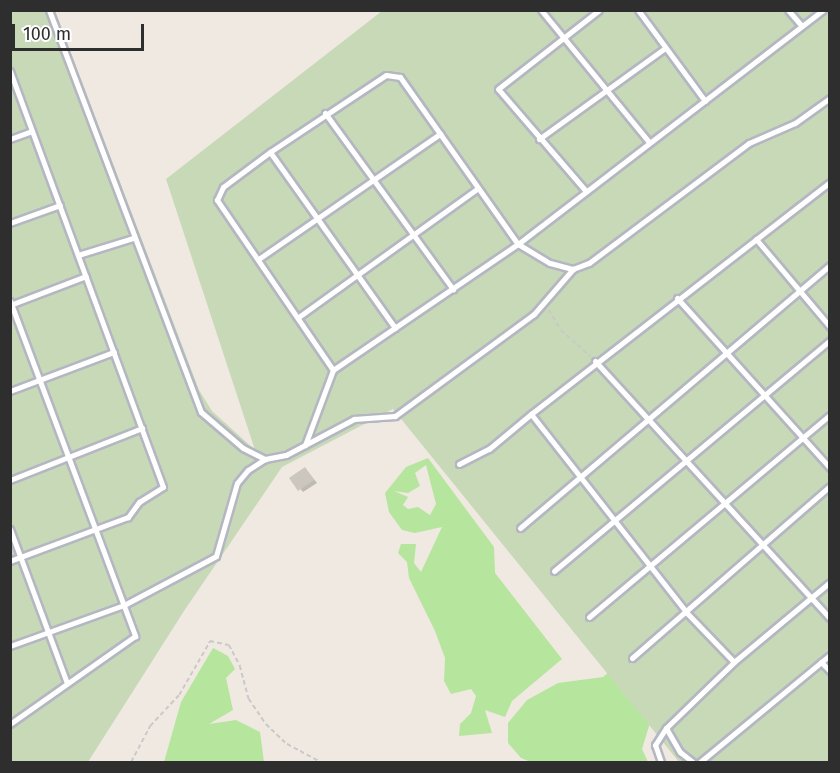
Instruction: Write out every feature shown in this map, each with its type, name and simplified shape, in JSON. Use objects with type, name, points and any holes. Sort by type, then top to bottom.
[{"type":"lane","points":[[49,10],[133,238],[201,412],[243,448],[265,459]]},
{"type":"lane","points":[[541,10],[649,142]]},
{"type":"lane","points":[[585,190],[539,139],[498,88],[599,10]]},
{"type":"lane","points":[[638,10],[705,101]]},
{"type":"lane","points":[[788,10],[802,26]]},
{"type":"lane","points":[[305,445],[333,370],[518,244],[585,190],[823,10]]},
{"type":"lane","points":[[539,139],[665,48]]},
{"type":"lane","points":[[10,71],[163,487],[139,502],[128,517],[10,561]]},
{"type":"lane","points":[[333,370],[261,258],[217,200],[223,187],[270,152],[325,113],[386,75],[400,77],[518,244],[550,263],[573,269]]},
{"type":"lane","points":[[10,646],[124,605],[216,556],[237,483],[265,459],[286,455],[354,419],[395,416],[534,314],[573,269],[589,263],[749,143],[795,123],[830,98]]},
{"type":"lane","points":[[325,113],[411,237],[453,289]]},
{"type":"lane","points":[[10,139],[32,131]]},
{"type":"lane","points":[[261,258],[440,134]]},
{"type":"lane","points":[[270,152],[395,328]]},
{"type":"lane","points":[[459,464],[489,449],[595,361],[830,182]]},
{"type":"lane","points":[[300,316],[478,188]]},
{"type":"lane","points":[[10,223],[60,205]]},
{"type":"lane","points":[[78,255],[133,238]]},
{"type":"lane","points":[[756,238],[797,293],[830,327]]},
{"type":"lane","points":[[520,528],[581,480],[830,265]]},
{"type":"lane","points":[[10,724],[135,636],[11,304],[86,276]]},
{"type":"lane","points":[[677,298],[830,468]]},
{"type":"lane","points":[[554,571],[830,340]]},
{"type":"lane","points":[[10,391],[114,352]]},
{"type":"lane","points":[[595,361],[830,618]]},
{"type":"lane","points":[[531,414],[686,612],[734,662]]},
{"type":"lane","points":[[590,617],[830,415]]},
{"type":"lane","points":[[10,480],[142,428]]},
{"type":"lane","points":[[632,658],[761,543],[830,486]]},
{"type":"lane","points":[[10,529],[67,683]]},
{"type":"lane","points":[[10,557],[20,558]]},
{"type":"lane","points":[[661,762],[655,745],[666,728],[734,662],[830,582]]},
{"type":"lane","points":[[700,762],[830,655]]},
{"type":"lane","points":[[821,662],[830,671]]},
{"type":"lane","points":[[666,728],[680,752],[693,762]]},
{"type":"path","points":[[543,302],[561,330],[595,361]]},
{"type":"path","points":[[131,762],[150,726],[179,695],[210,642],[229,645],[240,666],[249,699],[266,724],[287,744],[321,762]]},
{"type":"green space","points":[[10,11],[55,11],[199,390],[212,411],[255,450],[166,179],[382,11],[829,11],[829,762],[679,762],[393,409],[282,467],[184,611],[88,762],[11,762]]},
{"type":"green space","points":[[428,458],[494,547],[495,573],[562,659],[512,701],[505,717],[485,710],[492,733],[459,736],[460,724],[471,713],[476,696],[471,689],[451,694],[444,681],[445,658],[435,631],[409,578],[407,562],[398,553],[401,544],[416,544],[414,563],[421,572],[442,527],[415,533],[402,530],[389,512],[385,493],[406,467]],"holes":[[[426,465],[436,504],[430,515],[418,507],[408,509],[403,505],[408,497],[394,491],[408,493],[420,486],[415,473]]]},
{"type":"green space","points":[[213,648],[228,656],[235,669],[226,678],[233,710],[209,724],[236,720],[260,732],[264,762],[164,762],[181,702]]},
{"type":"green space","points":[[617,665],[654,710],[642,749],[648,762],[531,762],[521,758],[508,743],[508,723],[527,700],[558,683],[603,677]]},
{"type":"building","points":[[305,467],[314,480],[298,491],[289,478]]}]
